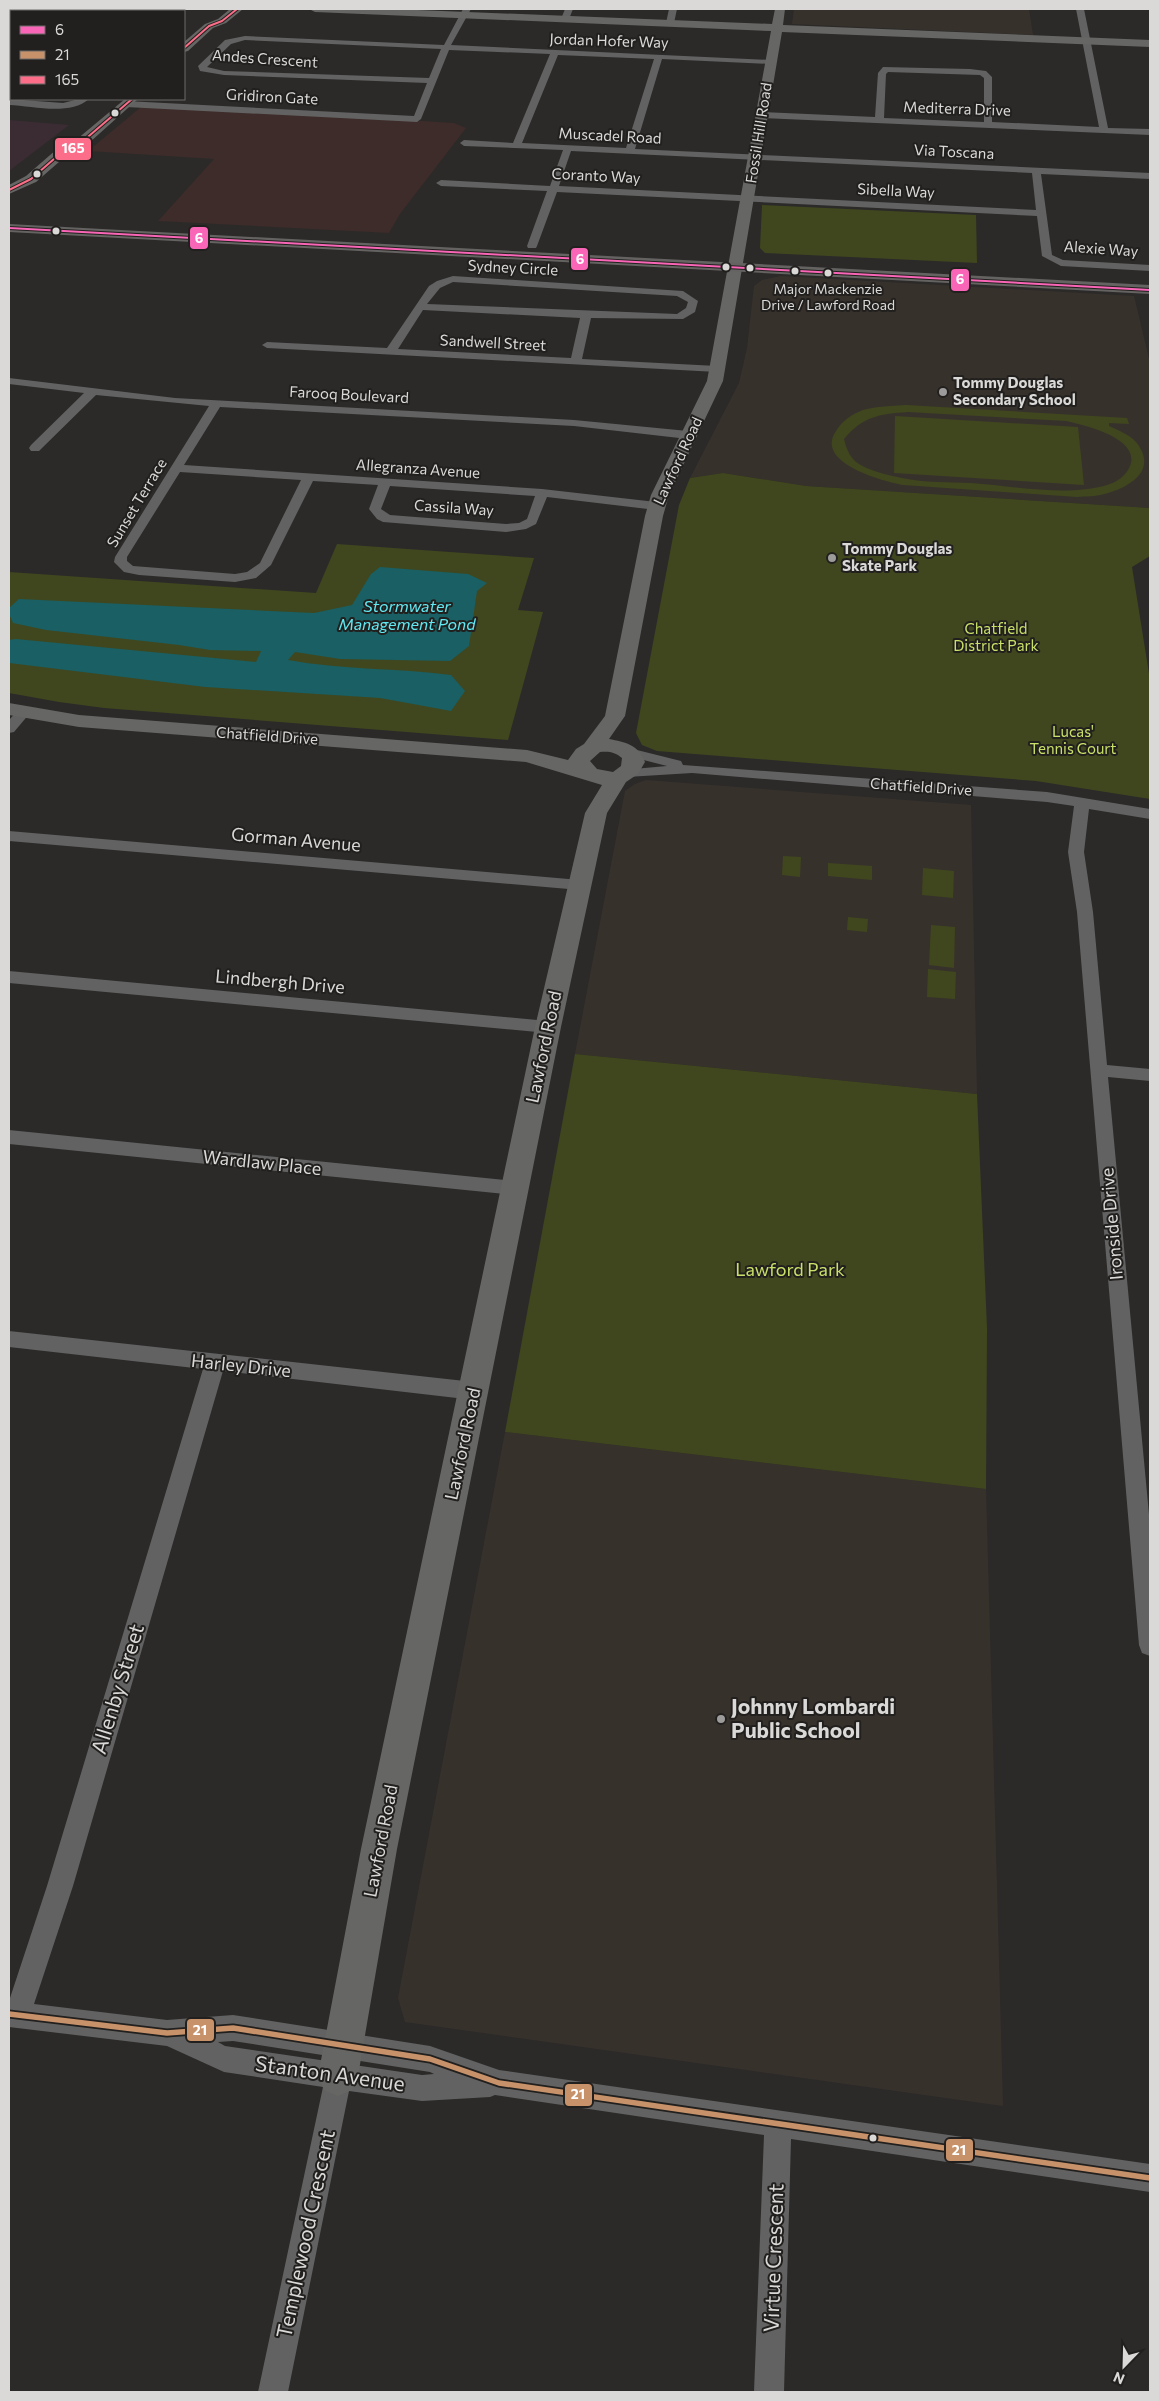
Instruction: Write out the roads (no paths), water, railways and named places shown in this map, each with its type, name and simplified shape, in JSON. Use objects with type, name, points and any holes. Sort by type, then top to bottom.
[{"type":"main road","points":[[9,220],[533,242],[736,262],[1150,290]]},
{"type":"main road","points":[[9,228],[736,262],[1150,279]]},
{"type":"street","points":[[30,9],[46,10]]},
{"type":"street","points":[[209,26],[209,20],[222,9]]},
{"type":"street","points":[[185,47],[209,26],[222,21],[237,9]]},
{"type":"street","points":[[315,9],[567,14],[670,23],[1150,43]]},
{"type":"street","points":[[670,23],[673,9]]},
{"type":"street","name":"Fossil Hill Road","points":[[736,262],[780,9]]},
{"type":"street","points":[[1080,9],[1104,130]]},
{"type":"street","points":[[432,81],[446,47],[465,12]]},
{"type":"street","name":"Andes Crescent","points":[[432,81],[224,72],[209,71],[203,69],[202,66],[204,62],[228,42],[245,38],[446,47]]},
{"type":"street","name":"Jordan Hofer Way","points":[[446,47],[771,62]]},
{"type":"street","points":[[516,146],[555,53]]},
{"type":"street","points":[[630,151],[659,57]]},
{"type":"street","points":[[879,120],[882,73],[886,69],[970,71],[983,73],[988,77],[988,125]]},
{"type":"street","name":"Gridiron Gate","points":[[125,100],[417,118],[432,81]]},
{"type":"street","points":[[9,102],[63,106],[72,105],[83,100]]},
{"type":"street","points":[[9,190],[31,179],[62,152],[76,148],[125,100]]},
{"type":"street","name":"Mediterra Drive","points":[[762,115],[1150,132]]},
{"type":"street","name":"Muscadel Road","points":[[464,143],[755,157]]},
{"type":"street","points":[[533,242],[568,148]]},
{"type":"street","name":"Via Toscana","points":[[755,157],[1150,176]]},
{"type":"street","name":"Alexie Way","points":[[1036,171],[1046,256],[1052,260],[1150,268]]},
{"type":"street","points":[[9,205],[24,193],[31,179]]},
{"type":"street","name":"Coranto Way","points":[[441,183],[748,198]]},
{"type":"street","name":"Sibella Way","points":[[748,198],[1041,213]]},
{"type":"street","name":"Lawford Road","points":[[340,2060],[379,1849],[548,1027],[596,814],[625,763],[615,716],[656,506],[688,435],[711,391],[717,369],[736,262]]},
{"type":"street","name":"Sydney Circle","points":[[453,279],[679,293],[693,301],[691,310],[679,317],[586,315],[420,307],[434,286],[441,281],[453,279]]},
{"type":"street","points":[[390,352],[420,307]]},
{"type":"street","points":[[576,362],[586,315]]},
{"type":"street","name":"Sandwell Street","points":[[267,345],[717,369]]},
{"type":"street","name":"Farooq Boulevard","points":[[9,381],[92,392],[217,403],[574,423],[688,435]]},
{"type":"street","points":[[35,448],[92,392]]},
{"type":"street","name":"Sunset Terrace","points":[[217,403],[121,557],[120,562],[129,569],[235,578],[251,575],[265,565],[308,478]]},
{"type":"street","name":"Allegranza Avenue","points":[[177,468],[542,493],[656,506]]},
{"type":"street","name":"Cassila Way","points":[[385,483],[375,509],[381,516],[387,519],[506,528],[522,526],[532,521],[542,493]]},
{"type":"street","points":[[9,729],[16,711]]},
{"type":"street","name":"Chatfield Drive","points":[[16,711],[79,721],[527,756],[585,771],[603,778],[625,763],[1047,798],[1150,814]]},
{"type":"street","name":"Lawford Road","points":[[596,814],[580,759],[591,748],[615,716]]},
{"type":"street","name":"Chatfield Drive","points":[[527,756],[609,745],[625,763],[692,768]]},
{"type":"street","name":"Ironside Drive","points":[[1082,804],[1076,852],[1085,912],[1150,1646]]},
{"type":"street","name":"Gorman Avenue","points":[[9,836],[580,885]]},
{"type":"street","name":"Lindbergh Drive","points":[[9,977],[548,1027]]},
{"type":"street","points":[[1098,1070],[1150,1075]]},
{"type":"street","name":"Wardlaw Place","points":[[9,1137],[515,1188]]},
{"type":"street","name":"Harley Drive","points":[[9,1339],[215,1364],[474,1391]]},
{"type":"street","name":"Allenby Street","points":[[13,2014],[60,1886],[215,1364]]},
{"type":"street","name":"Stanton Avenue","points":[[13,2014],[167,2033],[224,2059],[340,2060],[422,2088],[499,2083],[1150,2178]]},
{"type":"street","name":"Templewood Crescent","points":[[273,2392],[340,2060]]},
{"type":"street","name":"Virtue Crescent","points":[[769,2392],[778,2124]]},
{"type":"water","name":"Stormwater Management Pond","points":[[380,567],[468,574],[487,583],[477,591],[469,646],[450,661],[340,659],[295,652],[288,660],[329,666],[451,675],[465,691],[451,711],[380,698],[205,687],[9,663],[9,640],[16,639],[256,662],[261,651],[210,650],[46,630],[13,623],[9,614],[9,608],[19,599],[314,613],[352,605],[371,574]]},
{"type":"place","name":"Major Mackenzie Drive / Lawford Road","points":[[828,273]]},
{"type":"place","name":"Tommy Douglas Secondary School","points":[[943,392]]},
{"type":"place","name":"Tommy Douglas Skate Park","points":[[832,558]]},
{"type":"place","name":"Johnny Lombardi Public School","points":[[721,1719]]},
{"type":"park label","name":"Chatfield District Park","points":[[996,638]]},
{"type":"park label","name":"Lucas' Tennis Court","points":[[1073,740]]},
{"type":"park label","name":"Lawford Park","points":[[790,1270]]}]
